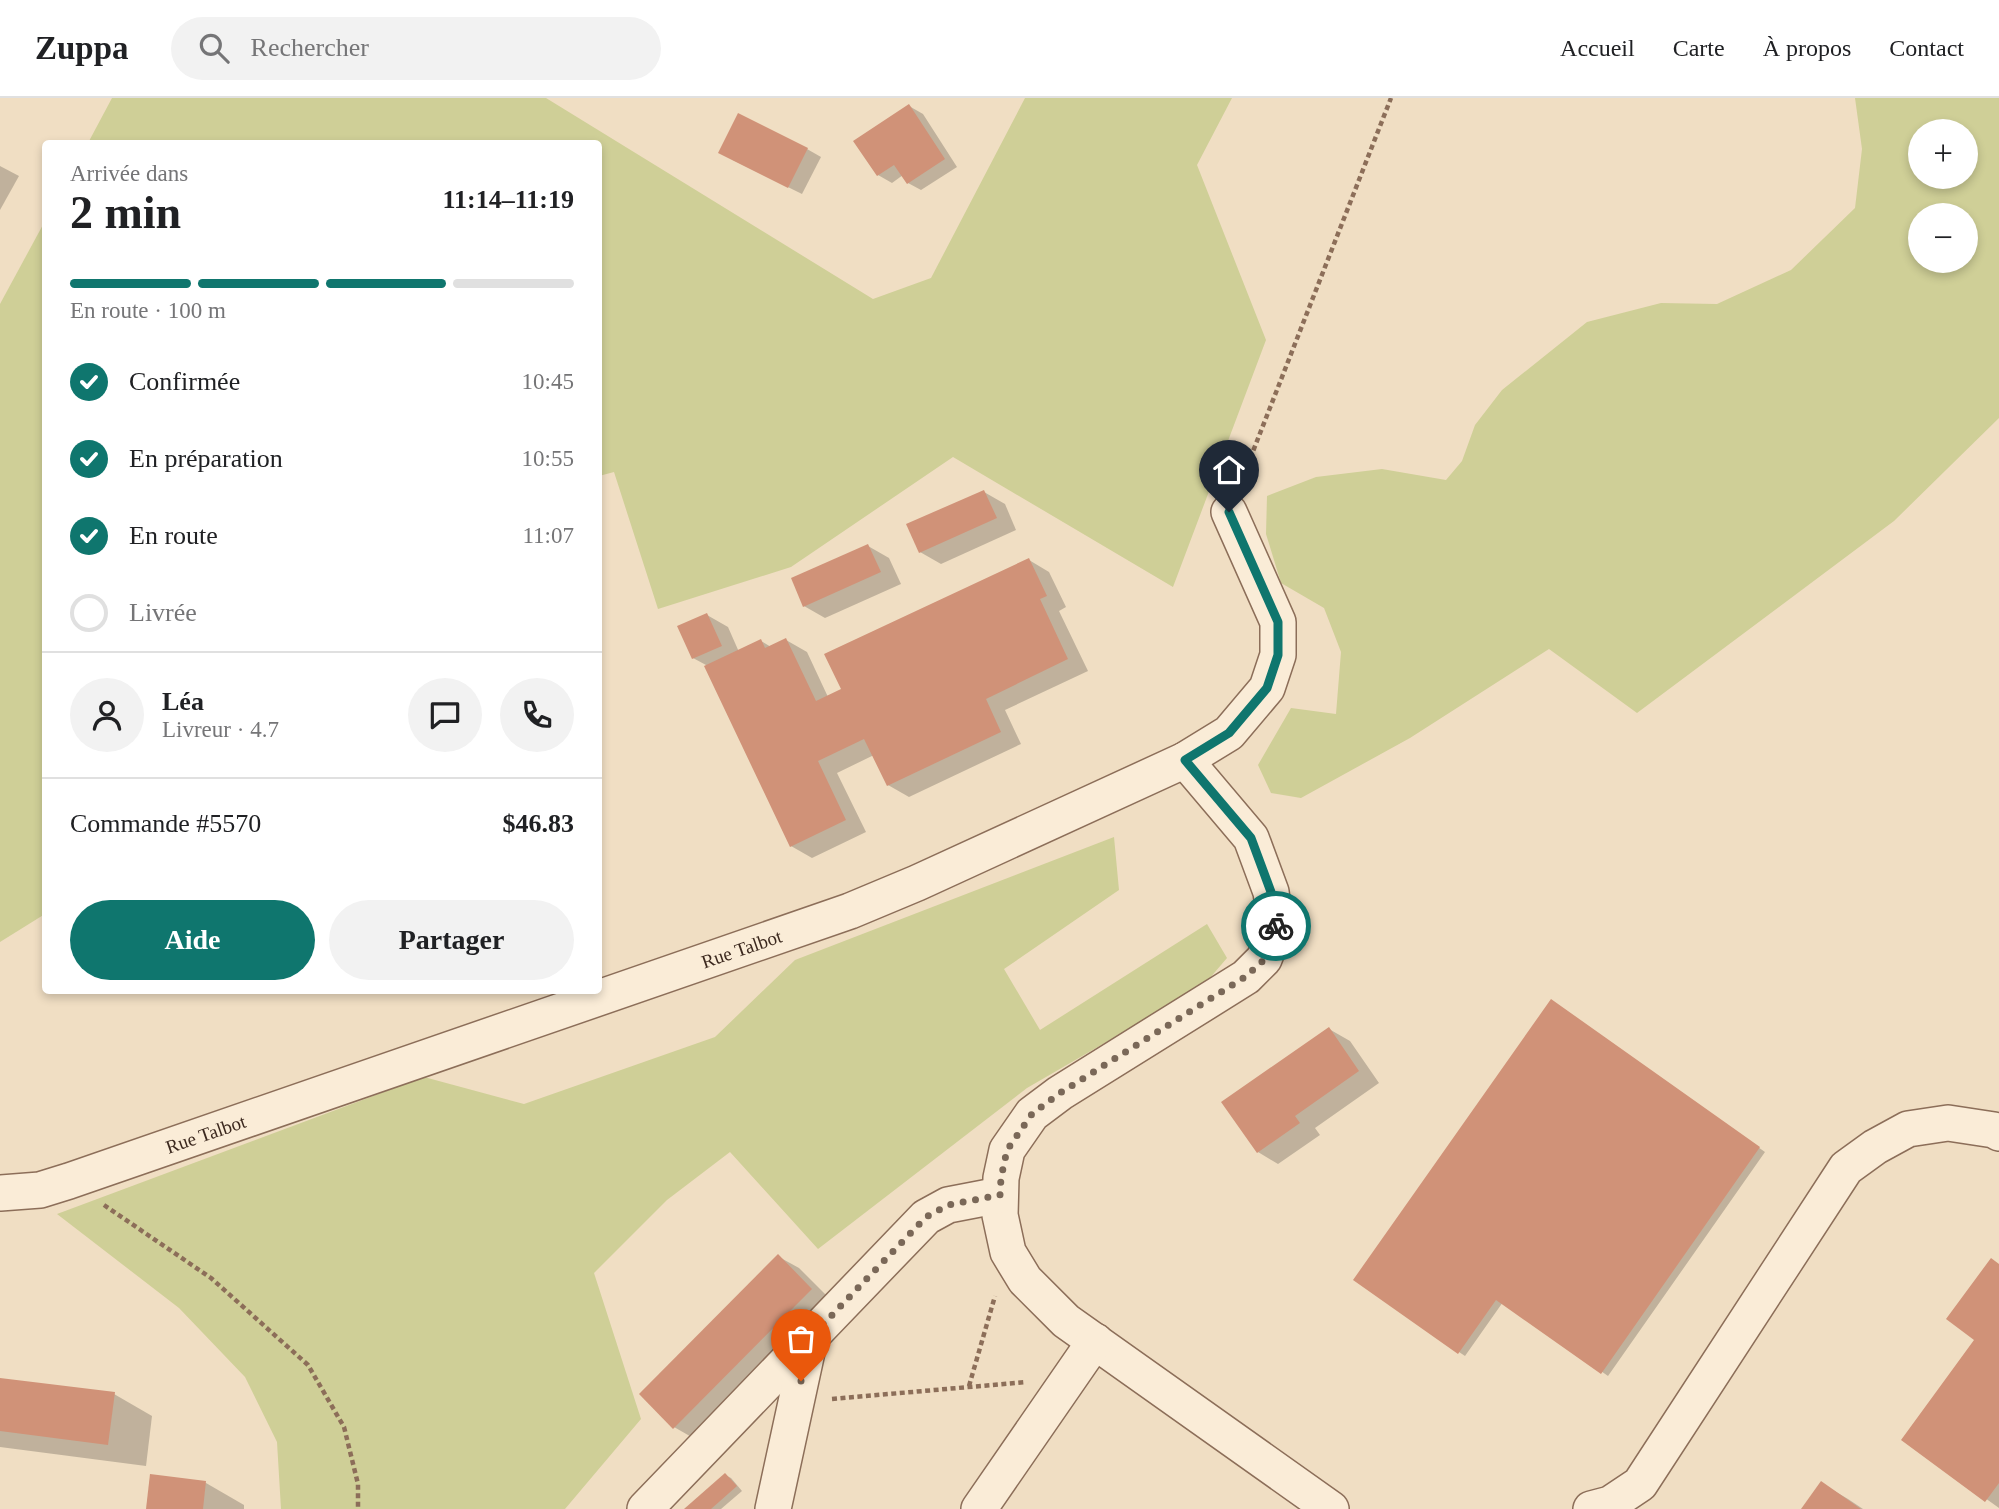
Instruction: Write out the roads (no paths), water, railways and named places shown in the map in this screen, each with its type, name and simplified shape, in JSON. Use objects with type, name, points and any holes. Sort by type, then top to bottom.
[{"type":"street","name":"Rue Talbot","points":[[0,1193],[40,1190],[69,1181],[849,911],[1185,760],[1229,733],[1267,688],[1278,655],[1278,622],[1229,512]]},
{"type":"street","points":[[1185,760],[1251,838],[1259,856],[1271,892],[1276,928],[1265,959],[1245,977],[1060,1093],[1032,1114],[1007,1150],[1001,1178],[1000,1215],[1008,1252],[1025,1280],[1066,1321],[1331,1509]]},
{"type":"street","points":[[1591,1509],[1610,1504],[1640,1484],[1846,1168],[1875,1147],[1908,1129],[1948,1123],[1999,1133]]},
{"type":"street","points":[[645,1509],[926,1217],[948,1205],[1000,1195]]},
{"type":"street","points":[[773,1509],[810,1338]]},
{"type":"street","points":[[979,1509],[1095,1341]]}]
